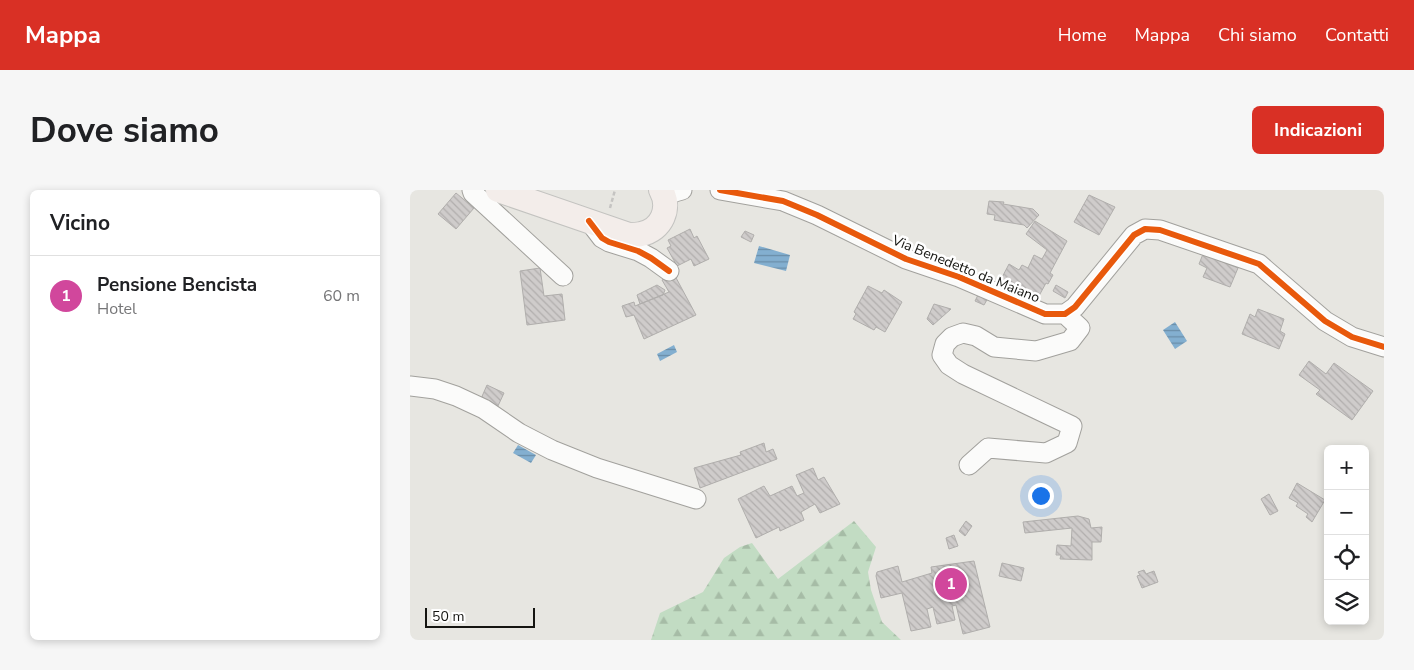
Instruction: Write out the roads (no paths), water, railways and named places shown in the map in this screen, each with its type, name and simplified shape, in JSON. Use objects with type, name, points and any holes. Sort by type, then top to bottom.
[{"type":"main road","points":[[498,190],[629,235],[642,234],[652,230],[664,216],[669,192]]},
{"type":"street","points":[[472,190],[563,276]]},
{"type":"street","name":"Via Benedetto da Maiano","points":[[720,190],[783,201],[906,259],[959,277],[1044,314],[1065,314]]},
{"type":"street","points":[[589,221],[602,238],[638,251],[669,271]]},
{"type":"street","points":[[969,465],[988,448],[1046,453],[1067,443],[1072,426],[971,378],[949,365],[942,355],[945,344],[952,337],[963,333],[976,336],[994,347],[1036,351],[1070,341],[1080,328],[1065,314],[1075,307],[1134,235],[1145,229],[1160,230],[1259,264],[1325,321],[1352,337],[1384,347]]},
{"type":"street","points":[[410,386],[435,389],[456,396],[484,409],[519,433],[552,450],[597,468],[696,499]]},
{"type":"water","points":[[759,246],[790,255],[786,271],[754,263]]},
{"type":"water","points":[[1175,322],[1187,341],[1175,349],[1163,330]]},
{"type":"water","points":[[674,345],[677,352],[660,361],[657,354]]},
{"type":"water","points":[[518,445],[536,455],[531,463],[513,453]]},
{"type":"place","name":"Pensione Bencista","points":[[951,584]]}]
